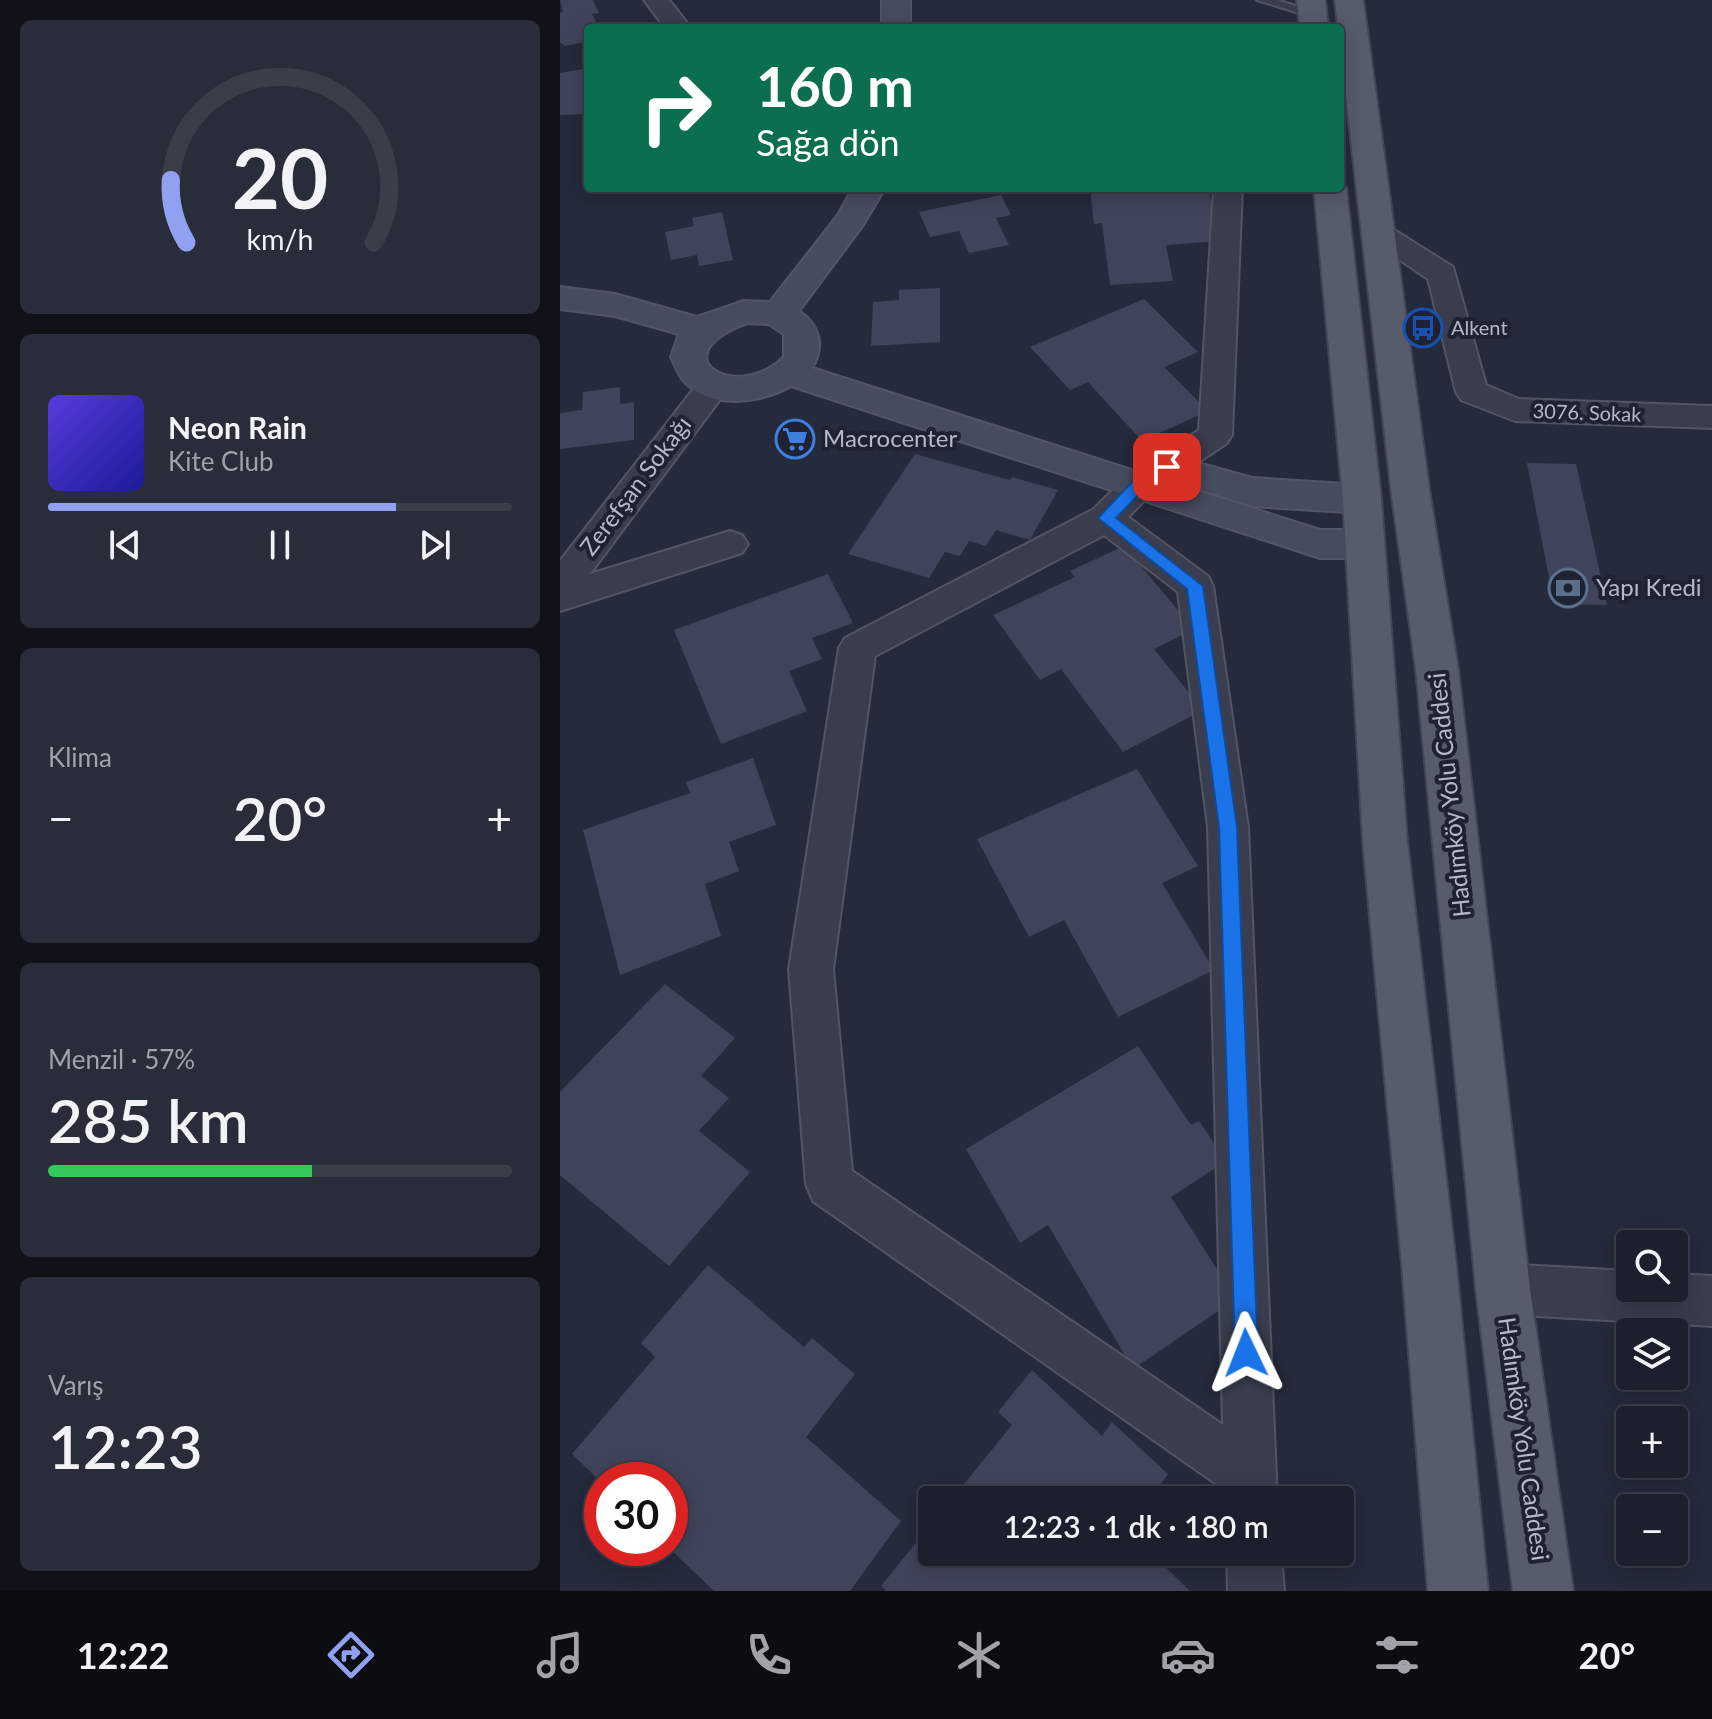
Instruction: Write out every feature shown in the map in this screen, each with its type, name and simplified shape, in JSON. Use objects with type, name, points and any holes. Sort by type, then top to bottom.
[{"type":"main road","name":"Hadımköy Yolu Caddesi","points":[[1349,0],[1378,232],[1385,841],[1429,1265],[1458,1591]]},
{"type":"main road","name":"Hadımköy Yolu Caddesi","points":[[1331,192],[1383,518],[1437,669],[1503,1289],[1543,1591]]},
{"type":"street","points":[[656,0],[675,24]]},
{"type":"street","points":[[896,0],[896,24]]},
{"type":"street","points":[[778,315],[852,218],[867,192]]},
{"type":"street","points":[[1228,192],[1215,435],[1152,477],[1106,518],[858,648],[811,969],[830,1184],[1248,1486]]},
{"type":"street","name":"3076. Sokak","points":[[1378,232],[1442,274],[1472,392],[1515,410],[1712,417]]},
{"type":"street","points":[[560,298],[601,301],[635,308],[702,330]]},
{"type":"street","points":[[744,312],[778,315],[800,329],[805,340],[796,362],[772,383],[752,388],[713,386],[699,379],[690,369],[687,357],[690,345],[702,330],[726,316],[744,312]]},
{"type":"street","points":[[796,362],[1152,477],[1320,544],[1383,518]]},
{"type":"street","name":"Zerefşan Sokağı","points":[[560,587],[713,386]]},
{"type":"street","points":[[1106,518],[1195,586],[1228,827],[1251,1486]]},
{"type":"street","points":[[560,597],[730,544]]},
{"type":"street","points":[[1503,1289],[1712,1301]]},
{"type":"street","points":[[1255,1566],[1256,1591]]},
{"type":"lane","points":[[1263,0],[1312,14]]},
{"type":"building","points":[[560,0],[593,0],[599,13],[592,14],[597,24],[584,24],[584,42],[565,46],[560,42],[560,13],[563,12]]},
{"type":"building","points":[[584,69],[584,114],[560,115],[560,73]]},
{"type":"building","points":[[1090,192],[1209,192],[1220,241],[1166,245],[1173,281],[1110,285],[1102,223],[1094,224]]},
{"type":"building","points":[[1001,195],[1011,215],[996,218],[1009,245],[969,253],[959,231],[930,237],[919,212]]},
{"type":"building","points":[[722,212],[733,260],[699,266],[697,255],[671,260],[665,232],[694,226],[692,218]]},
{"type":"building","points":[[940,288],[940,342],[871,346],[873,302],[899,300],[899,290]]},
{"type":"building","points":[[1144,299],[1198,352],[1164,367],[1208,411],[1142,441],[1088,382],[1070,390],[1030,347]]},
{"type":"building","points":[[620,387],[620,404],[634,402],[634,440],[560,449],[560,413],[582,410],[583,392]]},
{"type":"building","points":[[915,454],[1058,490],[1030,540],[996,530],[986,546],[969,541],[960,556],[945,552],[929,578],[848,554]]},
{"type":"building","points":[[1527,463],[1576,464],[1607,605],[1554,604]]},
{"type":"building","points":[[1124,546],[1194,629],[1154,649],[1203,710],[1123,752],[1061,669],[1040,680],[993,615],[1075,577],[1070,571]]},
{"type":"building","points":[[828,574],[853,623],[812,638],[822,659],[789,671],[807,711],[721,744],[674,630]]},
{"type":"building","points":[[753,758],[776,825],[729,842],[739,871],[705,884],[721,936],[620,975],[583,830],[690,793],[686,782]]},
{"type":"building","points":[[1137,769],[1198,866],[1162,883],[1214,970],[1118,1017],[1064,920],[1029,937],[977,839]]},
{"type":"building","points":[[665,984],[735,1038],[701,1076],[729,1098],[699,1131],[750,1172],[669,1266],[560,1175],[560,1092]]},
{"type":"building","points":[[1138,1046],[1191,1125],[1199,1121],[1226,1161],[1171,1197],[1236,1299],[1133,1369],[1048,1225],[1020,1243],[966,1149]]},
{"type":"building","points":[[708,1265],[804,1347],[812,1338],[855,1374],[806,1437],[901,1521],[850,1591],[714,1591],[688,1566],[688,1462],[584,1462],[584,1466],[572,1454],[655,1357],[641,1343]]},
{"type":"building","points":[[1032,1370],[1102,1436],[1112,1422],[1168,1474],[1159,1486],[962,1486],[1012,1425],[998,1412]]},
{"type":"building","points":[[918,1540],[918,1566],[1164,1566],[1190,1591],[886,1591],[881,1586]]},
{"type":"place","name":"Alkent","points":[[1423,328]]},
{"type":"place","name":"Macrocenter","points":[[795,439]]},
{"type":"place","name":"Yapı Kredi","points":[[1568,588]]},
{"type":"route","points":[[1167,467],[1138,486],[1106,518],[1195,586],[1228,827],[1246,1353]]}]
